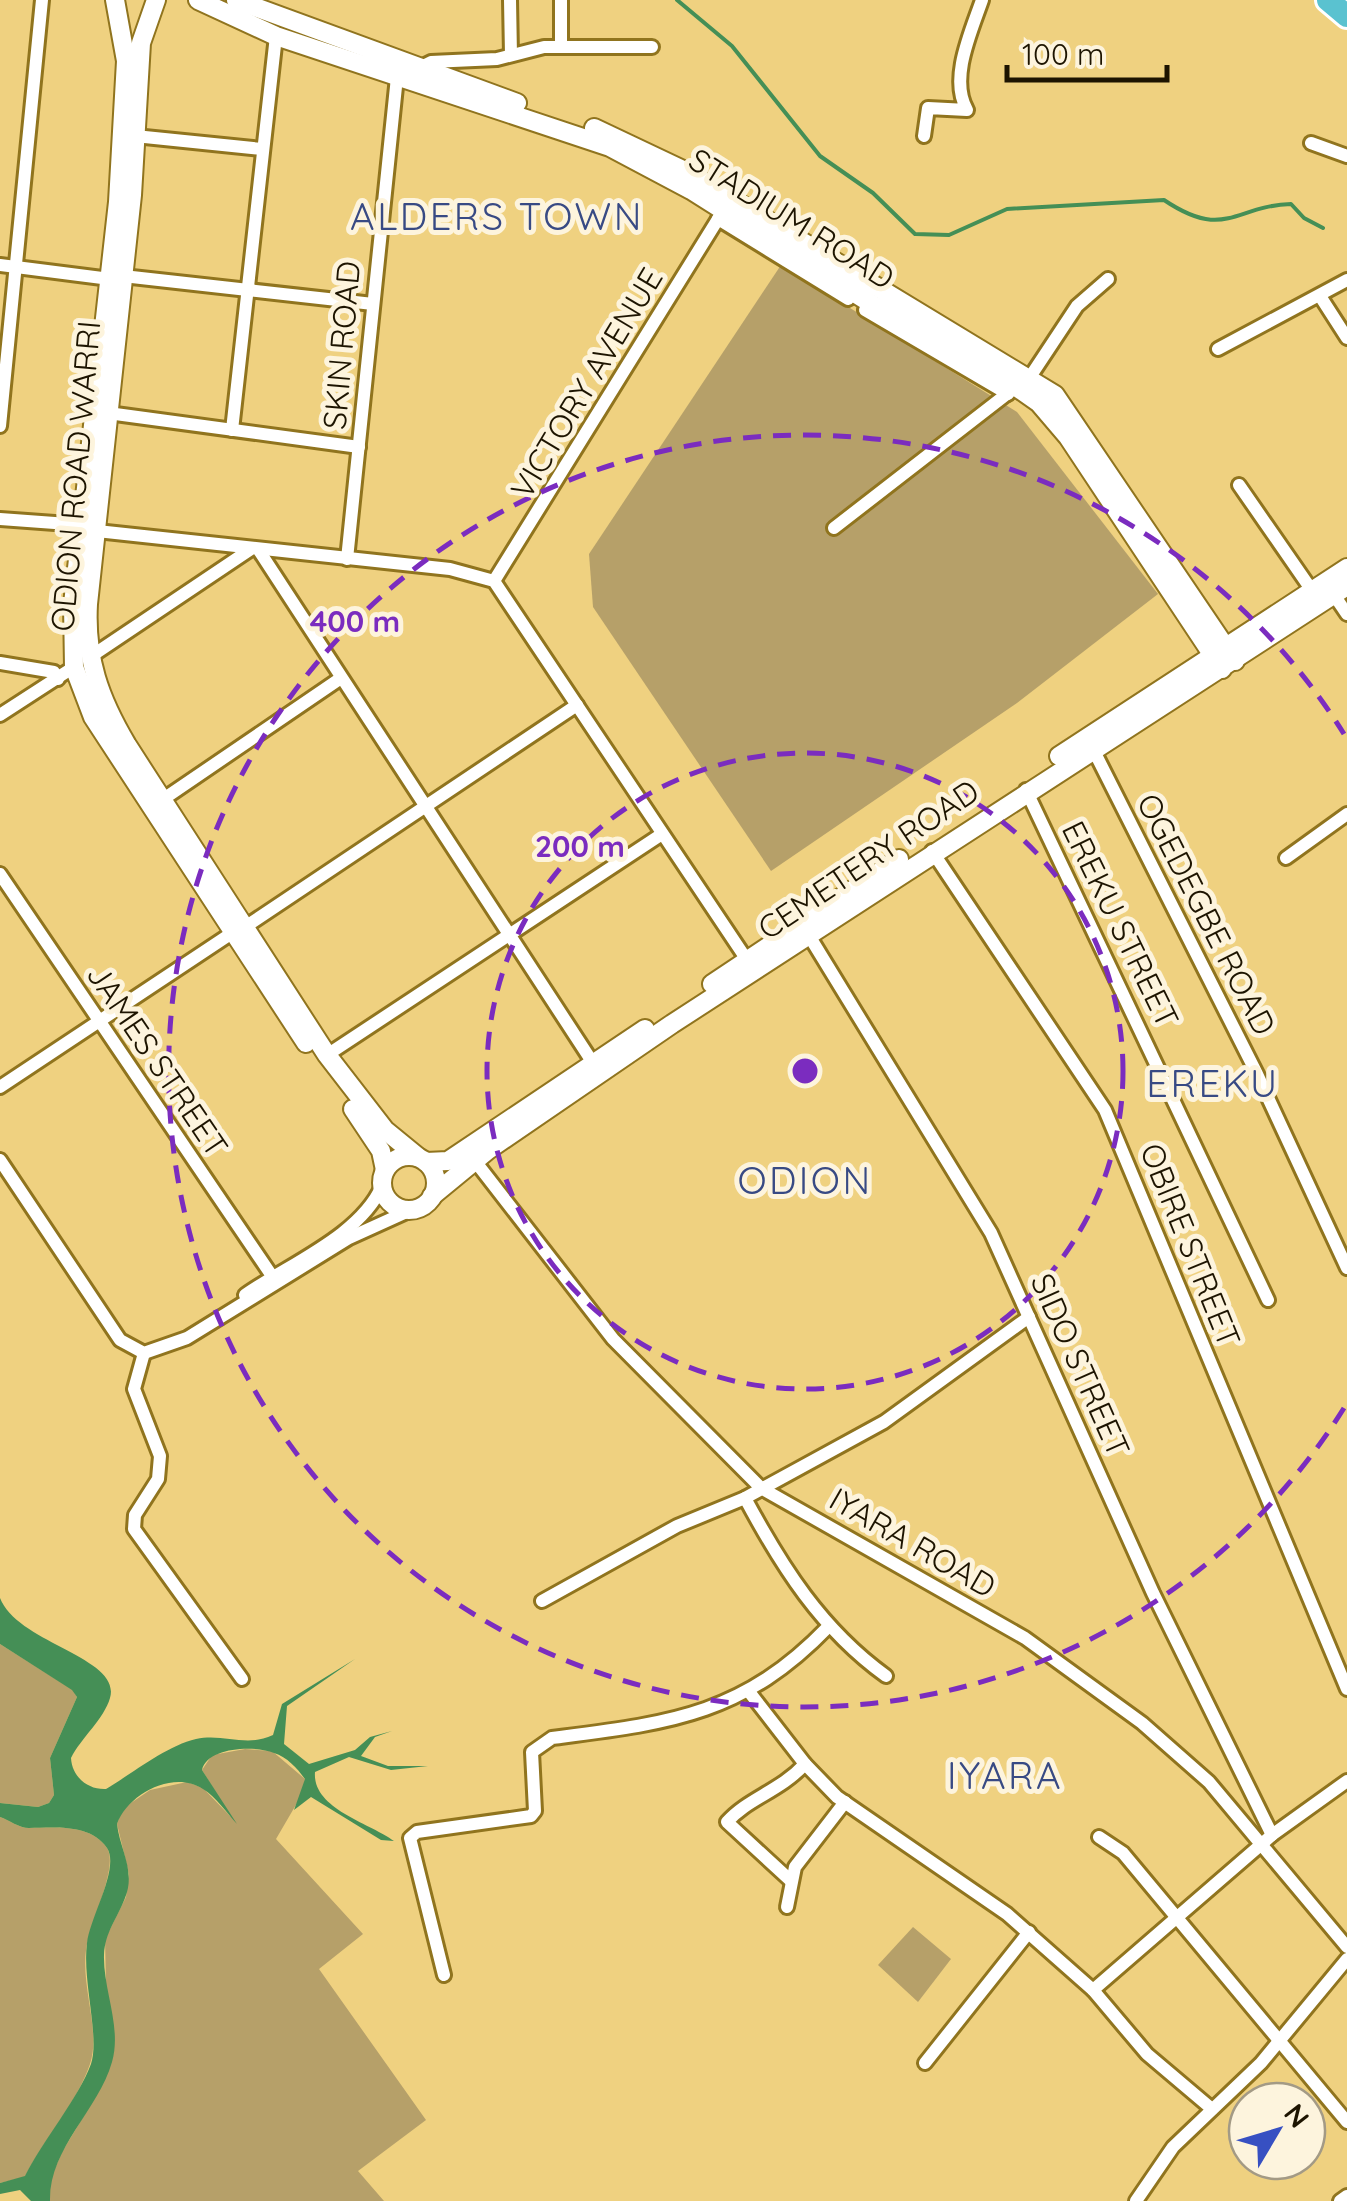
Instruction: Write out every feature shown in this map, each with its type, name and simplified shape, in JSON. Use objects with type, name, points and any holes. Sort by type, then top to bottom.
[{"type":"highway","points":[[1328,0],[1347,16]]},
{"type":"main road","name":"ODION ROAD WARRI","points":[[115,0],[126,61],[108,413],[73,604],[82,662],[99,728],[326,1055],[385,1130],[422,1160]]},
{"type":"main road","name":"ODION ROAD WARRI","points":[[89,528],[141,43],[156,0]]},
{"type":"main road","name":"STADIUM ROAD","points":[[198,0],[276,36],[582,135],[653,167],[720,215],[875,306],[1018,385],[1055,395],[1079,424],[1224,658]]},
{"type":"main road","name":"STADIUM ROAD","points":[[236,0],[259,4],[417,69],[588,126],[656,154],[857,278],[1018,385]]},
{"type":"main road","name":"CEMETERY ROAD","points":[[432,1196],[475,1161],[808,934],[1093,749],[1347,568]]},
{"type":"main road","name":"CEMETERY ROAD","points":[[422,1160],[448,1161],[747,960],[1224,658],[1341,590]]},
{"type":"main road","name":"ODION ROAD WARRI","points":[[82,662],[238,930],[371,1135],[384,1178]]},
{"type":"main road","points":[[396,1159],[422,1160],[435,1178],[432,1196],[414,1209],[396,1206],[384,1178],[396,1159]]},
{"type":"street","points":[[0,426],[42,0]]},
{"type":"street","points":[[510,0],[511,54]]},
{"type":"street","points":[[561,0],[561,47]]},
{"type":"street","points":[[924,136],[928,108],[967,110],[960,98],[960,75],[982,0]]},
{"type":"street","points":[[232,430],[276,36]]},
{"type":"street","points":[[417,69],[432,62],[561,47],[652,47]]},
{"type":"street","name":"SKIN ROAD","points":[[347,559],[397,77]]},
{"type":"street","points":[[134,136],[262,149]]},
{"type":"street","points":[[1311,144],[1347,156]]},
{"type":"street","name":"VICTORY AVENUE","points":[[494,581],[720,215]]},
{"type":"street","points":[[0,265],[374,304]]},
{"type":"street","points":[[834,528],[1018,385],[1066,320],[1108,279]]},
{"type":"street","points":[[1218,349],[1347,280]]},
{"type":"street","points":[[1320,296],[1347,338]]},
{"type":"street","points":[[108,413],[359,447]]},
{"type":"street","points":[[1239,485],[1313,592]]},
{"type":"street","points":[[0,519],[466,572],[494,581],[747,960]]},
{"type":"street","points":[[0,715],[254,549]]},
{"type":"street","points":[[254,549],[593,1064]]},
{"type":"street","points":[[1341,590],[1347,614]]},
{"type":"street","points":[[0,663],[42,668],[54,672],[58,679]]},
{"type":"street","points":[[162,800],[340,678]]},
{"type":"street","points":[[0,1087],[577,705]]},
{"type":"street","name":"OGEDEGBE ROAD","points":[[1093,749],[1257,1074],[1347,1268]]},
{"type":"street","name":"EREKU STREET","points":[[1026,790],[1268,1300]]},
{"type":"street","points":[[1286,858],[1347,814]]},
{"type":"street","points":[[326,1055],[662,834]]},
{"type":"street","name":"OBIRE STREET","points":[[932,851],[1106,1110],[1347,1689]]},
{"type":"street","name":"JAMES STREET","points":[[0,874],[272,1276]]},
{"type":"street","name":"SIDO STREET","points":[[808,934],[966,1189],[1152,1593],[1272,1835]]},
{"type":"street","points":[[0,1160],[5,1180],[120,1340],[144,1353],[187,1338],[349,1238],[414,1209]]},
{"type":"street","name":"IYARA ROAD","points":[[475,1161],[613,1339],[761,1488],[1025,1638],[1178,1751],[1347,1947]]},
{"type":"street","points":[[187,1338],[364,1214],[384,1178]]},
{"type":"street","points":[[542,1601],[677,1526],[744,1498],[896,1414],[1028,1318]]},
{"type":"street","points":[[144,1353],[134,1389],[160,1456],[158,1479],[135,1515],[134,1529],[242,1678]]},
{"type":"street","points":[[744,1498],[793,1581],[828,1628],[886,1676]]},
{"type":"street","points":[[444,1975],[409,1850],[410,1838],[416,1832],[531,1816],[536,1810],[532,1752],[552,1738],[660,1725],[750,1693],[828,1628]]},
{"type":"street","points":[[750,1693],[805,1764],[845,1802],[1029,1932],[1092,1990],[1147,2054],[1212,2109]]},
{"type":"street","points":[[790,1880],[726,1822],[750,1803],[782,1787],[805,1764]]},
{"type":"street","points":[[1092,1990],[1262,1848],[1272,1835],[1347,1781]]},
{"type":"street","points":[[788,1906],[790,1880],[845,1802]]},
{"type":"street","points":[[1099,1837],[1123,1853],[1180,1918],[1347,2122]]},
{"type":"street","points":[[925,2063],[1029,1932]]},
{"type":"street","points":[[1136,2201],[1152,2172],[1280,2038],[1347,1959]]},
{"type":"street","points":[[1340,2201],[1347,2196]]},
{"type":"shaded area","points":[[781,265],[1017,412],[1158,594],[1017,703],[771,871],[593,607],[589,554]]},
{"type":"shaded area","points":[[0,1598],[10,1614],[26,1627],[85,1660],[109,1684],[107,1706],[71,1758],[78,1776],[93,1787],[106,1789],[161,1754],[196,1739],[254,1740],[273,1735],[282,1704],[355,1659],[287,1706],[284,1744],[309,1764],[355,1750],[370,1737],[392,1731],[375,1737],[361,1756],[388,1766],[428,1766],[391,1770],[349,1757],[315,1772],[317,1785],[332,1805],[394,1841],[381,1840],[311,1797],[294,1810],[305,1779],[287,1760],[266,1750],[222,1752],[206,1762],[202,1770],[237,1824],[212,1796],[191,1784],[178,1782],[152,1788],[130,1803],[117,1824],[128,1870],[128,1888],[109,1932],[104,1955],[115,2035],[112,2062],[57,2164],[50,2201],[31,2201],[20,2190],[0,2194],[0,2183],[25,2176],[91,2064],[87,1943],[107,1880],[110,1857],[107,1848],[91,1834],[60,1828],[25,1828],[0,1817],[0,1803],[38,1807],[49,1803],[54,1795],[50,1758],[77,1697],[0,1644]]},
{"type":"shaded area","points":[[0,1644],[73,1690],[77,1697],[50,1758],[54,1795],[49,1803],[38,1807],[0,1803]]},
{"type":"shaded area","points":[[245,1749],[272,1751],[305,1779],[304,1791],[276,1839],[363,1934],[319,1969],[426,2120],[358,2171],[384,2201],[50,2201],[50,2180],[91,2104],[106,1985],[105,1939],[126,1897],[129,1874],[117,1824],[122,1809],[150,1790],[187,1782],[203,1788],[231,1817],[202,1770],[212,1755]]},
{"type":"shaded area","points":[[0,1817],[25,1828],[60,1828],[91,1834],[107,1848],[110,1857],[86,1950],[93,2038],[90,2064],[77,2093],[25,2177],[0,2183]]},
{"type":"shaded area","points":[[913,1927],[951,1959],[918,2002],[878,1965]]},
{"type":"waterway","points":[[677,0],[732,46],[820,156],[873,193],[915,234],[949,235],[1007,209],[1164,200],[1185,212],[1216,220],[1291,204],[1304,218],[1323,228]]},
{"type":"district","name":"ALDERS TOWN","points":[[497,216]]},
{"type":"district","name":"EREKU","points":[[1213,1083]]},
{"type":"district","name":"ODION","points":[[805,1180]]},
{"type":"district","name":"IYARA","points":[[1005,1775]]}]
